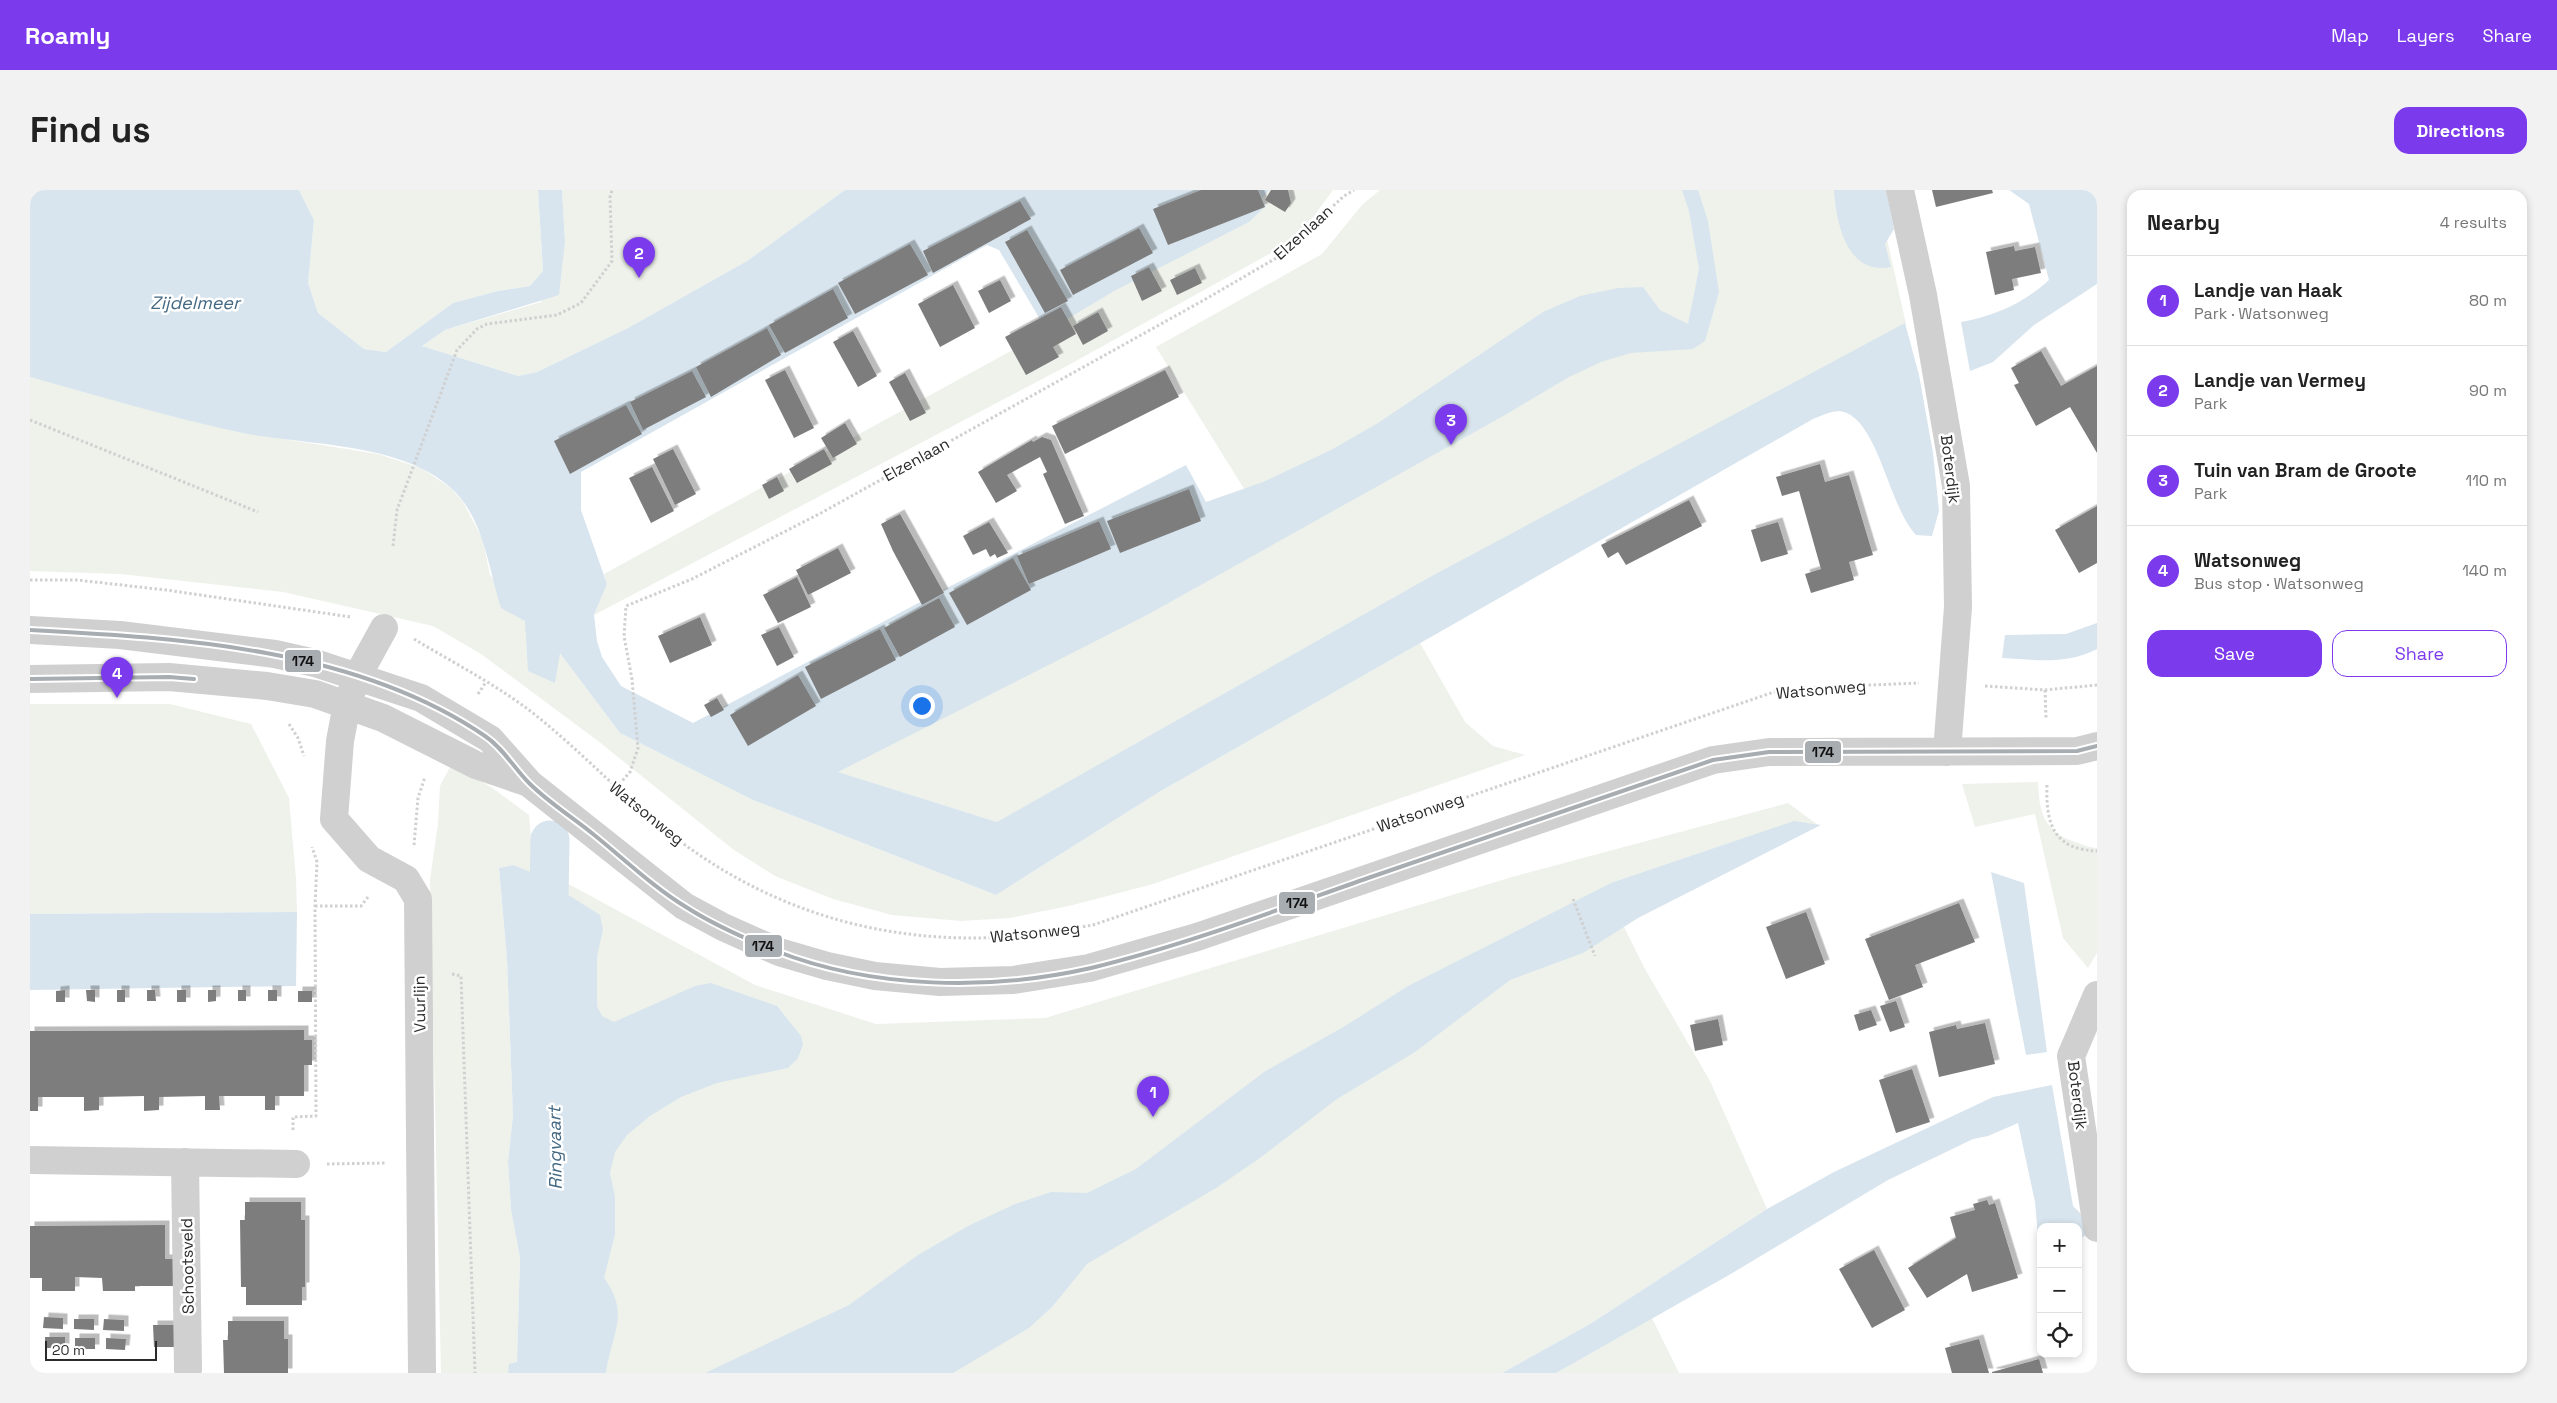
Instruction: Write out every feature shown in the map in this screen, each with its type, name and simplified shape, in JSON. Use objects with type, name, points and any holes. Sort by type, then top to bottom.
[{"type":"street","name":"Boterdijk","points":[[1900,190],[1923,295],[1956,486],[1958,607],[1947,752]]},
{"type":"street","points":[[384,628],[357,677],[348,704],[340,741],[334,819],[369,859],[406,880],[413,888]]},
{"type":"street","points":[[30,630],[120,635],[275,654],[315,663],[421,698],[462,720],[490,739],[530,784],[684,906],[723,927],[779,952],[826,966],[876,976],[940,982],[1004,980],[1089,968],[1196,937],[1713,760],[1769,752],[2077,751],[2097,746]]},
{"type":"street","points":[[30,679],[169,677],[267,686],[315,694],[348,704],[383,718],[476,765],[530,784]]},
{"type":"street","name":"Vuurlijn","points":[[413,888],[418,899],[422,1162],[422,1373]]},
{"type":"street","name":"Boterdijk","points":[[2095,1218],[2071,1056],[2097,996]]},
{"type":"street","points":[[30,1160],[296,1164]]},
{"type":"street","name":"Schootsveld","points":[[185,1162],[188,1369]]},
{"type":"path","points":[[393,546],[397,510],[457,350],[477,329],[487,324],[557,315],[581,303],[612,261],[610,197],[612,190]]},
{"type":"path","name":"Elzenlaan","points":[[616,789],[630,772],[638,748],[632,679],[624,636],[626,606],[692,579],[821,512],[1204,300],[1278,257],[1344,196],[1354,190]]},
{"type":"path","points":[[30,420],[258,512]]},
{"type":"path","name":"Watsonweg","points":[[30,580],[76,580],[224,597],[342,614],[412,638],[529,711],[616,789],[700,854],[745,884],[786,904],[861,926],[914,935],[960,938],[1005,937],[1093,925],[1774,692],[1800,688],[1886,684],[1951,684],[2045,690],[2097,685]]},
{"type":"path","points":[[284,716],[298,738],[305,760]]},
{"type":"path","points":[[311,840],[317,862],[315,906],[316,1116],[293,1117],[296,1164],[422,1162]]},
{"type":"path","points":[[315,906],[361,906],[374,893],[397,894],[413,888]]},
{"type":"path","points":[[1573,899],[1595,956]]},
{"type":"path","points":[[418,968],[461,976],[474,1373]]},
{"type":"shaded area","points":[[299,190],[538,190],[543,271],[530,286],[498,291],[453,303],[386,352],[364,349],[318,313],[308,283],[314,220]]},
{"type":"shaded area","points":[[562,190],[845,190],[747,261],[628,328],[537,372],[518,376],[422,346],[445,330],[541,302],[565,241]]},
{"type":"shaded area","points":[[1269,190],[1333,190],[1298,238],[1065,367],[594,615],[607,584],[604,574],[1047,331],[1262,199]]},
{"type":"shaded area","points":[[1380,190],[1876,190],[1906,324],[997,822],[837,772],[1277,542],[1156,347],[1322,254],[1362,205]]},
{"type":"shaded area","points":[[30,377],[239,432],[378,454],[421,468],[451,488],[463,502],[483,540],[490,575],[525,621],[560,652],[620,733],[753,800],[996,895],[1159,792],[1420,643],[1465,722],[1493,746],[1525,755],[1153,884],[1073,905],[1010,918],[961,921],[892,915],[833,899],[775,876],[734,850],[598,741],[481,654],[433,626],[283,592],[120,574],[30,571]]},
{"type":"shaded area","points":[[30,704],[170,704],[251,724],[289,798],[297,912],[30,914]]},
{"type":"shaded area","points":[[451,765],[491,787],[529,815],[534,874],[513,865],[499,868],[507,959],[513,1116],[508,1162],[511,1210],[520,1258],[517,1363],[508,1369],[508,1373],[441,1373],[430,880],[438,824],[440,786]]},
{"type":"shaded area","points":[[2038,782],[2042,812],[2050,827],[2065,838],[2097,848],[2097,953],[2088,968],[2063,938],[2035,814],[1975,827],[1962,784]]},
{"type":"shaded area","points":[[1788,803],[1818,825],[1604,887],[1645,969],[1710,1081],[1767,1209],[1590,1324],[1502,1373],[606,1373],[608,1358],[563,881],[755,985],[876,1024],[1045,1018],[1512,877]]},
{"type":"shaded area","points":[[1652,1318],[1679,1373],[1556,1373]]},
{"type":"water","name":"Zijdelmeer","points":[[30,190],[299,190],[314,220],[308,283],[318,313],[364,349],[386,352],[453,303],[498,291],[530,286],[543,271],[538,190],[562,190],[565,241],[559,295],[445,330],[422,346],[518,376],[537,372],[628,328],[747,261],[845,190],[1269,190],[1262,199],[1266,206],[1249,222],[1116,290],[1047,331],[999,250],[987,245],[581,472],[581,510],[607,584],[594,615],[597,641],[602,657],[621,686],[693,723],[939,592],[1186,465],[1206,502],[1263,482],[1331,450],[1378,423],[1543,312],[1580,296],[1618,288],[1643,287],[1660,310],[1688,324],[1699,269],[1689,211],[1682,190],[1698,190],[1708,221],[1719,292],[1705,341],[1693,349],[1631,353],[1601,362],[1569,377],[1505,415],[1147,615],[838,772],[997,822],[1430,577],[1905,323],[1919,375],[1933,453],[1939,511],[1932,536],[1916,535],[1898,506],[1868,435],[1858,422],[1847,413],[1838,411],[1813,419],[1159,792],[996,895],[753,800],[620,733],[560,653],[555,683],[528,671],[525,621],[501,608],[478,528],[471,514],[451,488],[430,473],[405,461],[378,453],[238,432],[160,413],[30,377]]},
{"type":"water","points":[[1834,190],[1886,190],[1894,229],[1885,244],[1891,267],[1876,268],[1864,263],[1854,255],[1841,231]]},
{"type":"water","points":[[2009,190],[2097,190],[2097,284],[2034,325],[1993,362],[1970,371],[1961,322],[1986,316],[2019,302],[2049,280],[2029,204]]},
{"type":"water","points":[[2097,623],[2097,649],[2086,654],[2051,660],[2002,658],[2005,635],[2066,634]]},
{"type":"water","points":[[1794,821],[1821,825],[1638,918],[1583,953],[1510,980],[1415,1052],[1337,1099],[1260,1158],[1216,1188],[1087,1264],[1052,1307],[1029,1328],[953,1373],[705,1373],[849,1305],[918,1255],[968,1226],[1015,1204],[1051,1192],[1087,1193],[1136,1169],[1264,1072],[1345,1026],[1408,986],[1611,883]]},
{"type":"water","name":"Ringvaart","points":[[531,833],[553,848],[554,886],[600,915],[603,930],[597,956],[597,1006],[602,1016],[614,1022],[695,986],[711,983],[777,1006],[801,1036],[803,1044],[798,1058],[788,1068],[717,1083],[681,1097],[650,1116],[627,1135],[615,1152],[610,1173],[615,1197],[615,1234],[604,1278],[612,1291],[618,1314],[606,1373],[508,1373],[509,1364],[517,1362],[520,1258],[511,1210],[508,1162],[513,1116],[507,959],[499,868],[513,865],[533,873]]},
{"type":"water","points":[[1991,872],[2024,883],[2047,1052],[2026,1055]]},
{"type":"water","points":[[297,912],[296,986],[30,990],[30,914]]},
{"type":"water","points":[[2052,1085],[2073,1206],[2082,1215],[2085,1236],[2082,1237],[2082,1223],[2037,1223],[2037,1225],[2035,1202],[2018,1123],[1988,1136],[1973,1139],[1888,1180],[1729,1275],[1556,1373],[1502,1373],[1590,1324],[1767,1209],[1834,1172],[1993,1097]]},
{"type":"building","points":[[1201,190],[1258,190],[1265,207],[1168,245],[1153,209]]},
{"type":"building","points":[[1271,190],[1288,190],[1291,203],[1285,212],[1265,200]]},
{"type":"building","points":[[1932,190],[1992,190],[1993,193],[1936,207]]},
{"type":"building","points":[[1020,201],[1031,219],[933,273],[923,251]]},
{"type":"building","points":[[1139,228],[1153,253],[1073,295],[1060,270]]},
{"type":"building","points":[[1027,230],[1068,301],[1045,313],[1005,242]]},
{"type":"building","points":[[910,244],[928,275],[855,314],[838,283]]},
{"type":"building","points":[[2014,246],[2015,251],[2035,247],[2041,273],[2012,279],[2014,290],[1995,295],[1986,252]]},
{"type":"building","points":[[1149,267],[1162,291],[1142,301],[1131,276]]},
{"type":"building","points":[[1195,268],[1202,283],[1177,295],[1170,280]]},
{"type":"building","points":[[1000,280],[1011,301],[989,313],[978,291]]},
{"type":"building","points":[[953,285],[975,328],[940,347],[918,304]]},
{"type":"building","points":[[833,289],[848,318],[785,353],[769,325]]},
{"type":"building","points":[[1061,307],[1076,334],[1053,347],[1059,357],[1026,375],[1005,337]]},
{"type":"building","points":[[1098,312],[1108,331],[1083,345],[1073,326]]},
{"type":"building","points":[[767,328],[781,355],[711,397],[696,367]]},
{"type":"building","points":[[853,331],[877,376],[858,387],[833,342]]},
{"type":"building","points":[[2041,351],[2061,386],[2097,366],[2097,453],[2070,407],[2036,426],[2014,385],[2019,383],[2011,368]]},
{"type":"building","points":[[785,370],[814,428],[794,438],[765,380]]},
{"type":"building","points":[[1165,370],[1179,397],[1065,454],[1052,426]]},
{"type":"building","points":[[692,371],[706,397],[643,430],[630,402]]},
{"type":"building","points":[[905,373],[926,413],[910,421],[889,382]]},
{"type":"building","points":[[626,405],[642,434],[570,474],[554,441]]},
{"type":"building","points":[[845,423],[857,444],[833,458],[821,438]]},
{"type":"building","points":[[1042,437],[1051,440],[1084,516],[1065,524],[1043,474],[1047,472],[1040,457],[1007,475],[1017,491],[996,503],[978,472],[1032,440],[1033,442]]},
{"type":"building","points":[[673,449],[696,494],[675,505],[653,459]]},
{"type":"building","points":[[824,449],[832,464],[797,483],[789,469]]},
{"type":"building","points":[[1820,464],[1825,482],[1849,475],[1873,555],[1849,562],[1854,580],[1811,593],[1805,574],[1821,569],[1799,491],[1782,496],[1776,477]]},
{"type":"building","points":[[652,467],[674,511],[651,523],[629,478]]},
{"type":"building","points":[[777,477],[784,491],[769,499],[762,485]]},
{"type":"building","points":[[1189,489],[1201,521],[1120,553],[1107,521]]},
{"type":"building","points":[[1689,500],[1702,526],[1626,565],[1618,552],[1608,558],[1601,545]]},
{"type":"building","points":[[2097,506],[2097,563],[2079,573],[2055,530]]},
{"type":"building","points":[[900,514],[944,593],[922,605],[881,524]]},
{"type":"building","points":[[1099,521],[1111,549],[1029,584],[1017,556]]},
{"type":"building","points":[[989,522],[1008,553],[997,558],[995,554],[990,557],[986,549],[973,555],[963,536]]},
{"type":"building","points":[[1778,522],[1788,554],[1761,562],[1751,530]]},
{"type":"building","points":[[838,548],[851,573],[808,595],[796,570]]},
{"type":"building","points":[[1013,558],[1031,590],[967,625],[949,593]]},
{"type":"building","points":[[797,577],[811,607],[778,623],[763,595]]},
{"type":"building","points":[[939,598],[955,627],[900,657],[884,628]]},
{"type":"building","points":[[700,617],[712,645],[670,663],[658,636]]},
{"type":"building","points":[[779,627],[794,657],[777,666],[761,635]]},
{"type":"building","points":[[880,629],[896,660],[821,699],[805,667]]},
{"type":"building","points":[[798,675],[816,706],[748,746],[730,715]]},
{"type":"building","points":[[717,698],[724,710],[711,717],[704,705]]},
{"type":"building","points":[[1959,903],[1975,942],[1915,965],[1923,987],[1889,1000],[1865,939]]},
{"type":"building","points":[[1806,912],[1825,964],[1786,979],[1766,927]]},
{"type":"building","points":[[65,990],[65,1002],[56,1002],[56,991]]},
{"type":"building","points":[[86,990],[95,990],[95,1002],[87,1001]]},
{"type":"building","points":[[117,990],[125,990],[125,1002],[117,1002]]},
{"type":"building","points":[[147,990],[155,990],[156,1001],[147,1001]]},
{"type":"building","points":[[177,990],[186,990],[186,1002],[177,1002]]},
{"type":"building","points":[[208,990],[216,990],[216,1001],[208,1002]]},
{"type":"building","points":[[238,990],[246,990],[246,1001],[238,1001]]},
{"type":"building","points":[[268,990],[277,990],[277,1001],[268,1001]]},
{"type":"building","points":[[298,991],[312,991],[312,1002],[298,1002]]},
{"type":"building","points":[[1896,1001],[1905,1027],[1890,1032],[1880,1006]]},
{"type":"building","points":[[1871,1010],[1877,1025],[1859,1031],[1854,1015]]},
{"type":"building","points":[[1718,1019],[1723,1045],[1695,1051],[1690,1025]]},
{"type":"building","points":[[1985,1023],[1995,1064],[1939,1077],[1929,1032],[1956,1025],[1957,1029]]},
{"type":"building","points":[[304,1030],[304,1040],[312,1040],[312,1065],[304,1065],[304,1096],[275,1096],[275,1110],[265,1110],[265,1096],[219,1096],[220,1110],[205,1110],[205,1096],[159,1097],[159,1110],[144,1111],[144,1096],[99,1097],[99,1110],[84,1111],[84,1097],[38,1097],[38,1111],[30,1111],[30,1031]]},
{"type":"building","points":[[1912,1069],[1930,1122],[1896,1133],[1879,1080]]},
{"type":"building","points":[[1987,1200],[1989,1205],[1995,1203],[2018,1278],[1972,1292],[1967,1274],[1927,1298],[1908,1268],[1956,1238],[1950,1217],[1975,1210],[1973,1204]]},
{"type":"building","points":[[245,1202],[301,1202],[301,1220],[305,1220],[305,1287],[302,1287],[302,1305],[246,1305],[246,1287],[241,1287],[240,1220],[245,1220]]},
{"type":"building","points":[[165,1225],[165,1259],[173,1259],[174,1286],[135,1286],[135,1291],[103,1291],[102,1278],[75,1277],[75,1291],[42,1291],[42,1278],[30,1278],[30,1226]]},
{"type":"building","points":[[1874,1250],[1905,1310],[1872,1328],[1839,1269]]},
{"type":"building","points":[[44,1317],[63,1318],[63,1329],[43,1328]]},
{"type":"building","points":[[74,1319],[94,1319],[94,1330],[74,1329]]},
{"type":"building","points":[[104,1319],[124,1320],[124,1331],[103,1330]]},
{"type":"building","points":[[228,1321],[284,1321],[284,1339],[288,1339],[288,1373],[224,1373],[223,1340],[228,1340]]},
{"type":"building","points":[[153,1325],[174,1325],[174,1347],[154,1347]]},
{"type":"building","points":[[45,1337],[65,1337],[65,1348],[45,1348]]},
{"type":"building","points":[[75,1338],[95,1338],[95,1349],[75,1349]]},
{"type":"building","points":[[106,1338],[126,1339],[125,1350],[106,1349]]},
{"type":"building","points":[[1979,1339],[1989,1373],[1952,1373],[1945,1348]]},
{"type":"building","points":[[2039,1359],[2043,1373],[1992,1373],[1992,1372]]},
{"type":"waterway","points":[[549,900],[550,840]]},
{"type":"transit line","name":"174","points":[[30,630],[88,633],[207,644],[266,653],[324,666],[381,683],[435,707],[485,736],[497,746],[529,783],[544,797],[593,834],[662,891],[708,920],[776,951],[813,964],[852,973],[932,982],[973,983],[1013,980],[1091,968],[1126,959],[1231,926],[1713,760],[1769,752],[2077,751],[2097,746]]},
{"type":"transit line","name":"174","points":[[30,679],[169,677],[194,679]]},
{"type":"place","name":"Landje van Vermey","points":[[639,278]]},
{"type":"place","name":"Tuin van Bram de Groote","points":[[1451,445]]},
{"type":"place","name":"Watsonweg","points":[[117,698]]},
{"type":"place","name":"Landje van Haak","points":[[1153,1117]]}]
